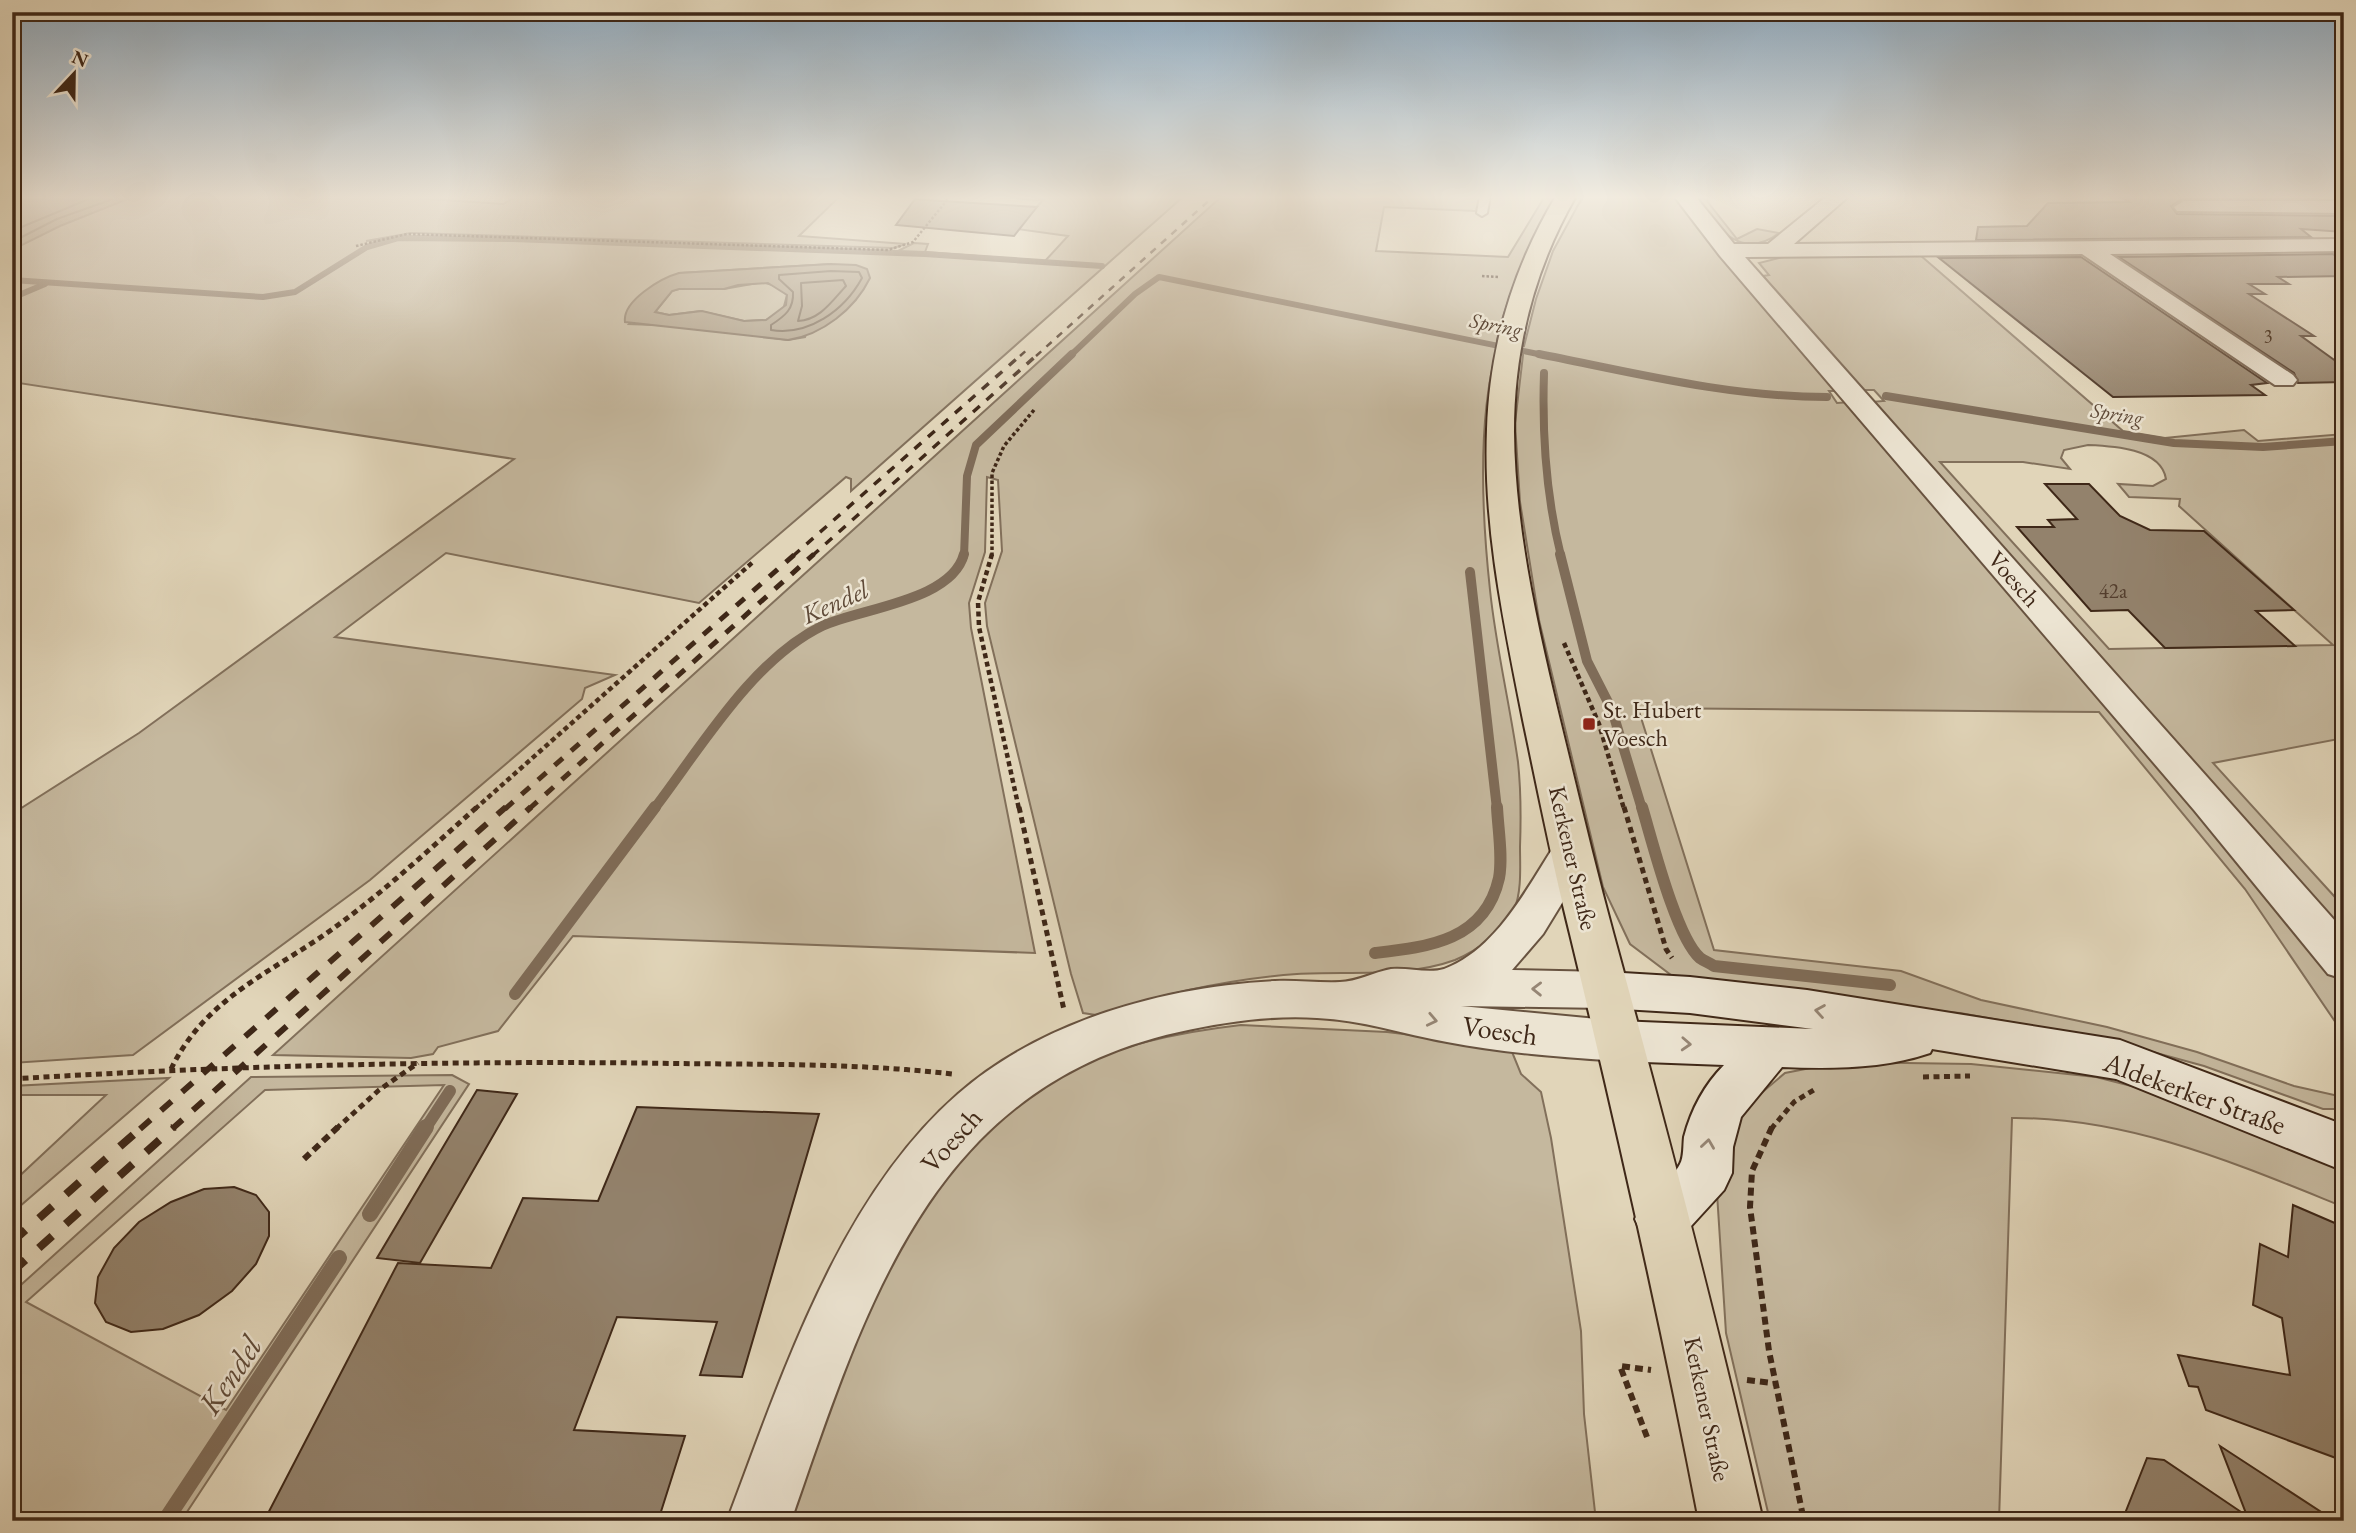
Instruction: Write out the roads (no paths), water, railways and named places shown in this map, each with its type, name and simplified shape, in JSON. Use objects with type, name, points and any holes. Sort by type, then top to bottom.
[{"type":"main road","name":"Kerkener Straße","points":[[1530,268],[1509,348],[1501,463],[1509,552],[1525,646],[1571,854],[1702,1375],[1731,1521]]},
{"type":"street","name":"Voesch","points":[[1742,268],[2199,789],[2344,962]]},
{"type":"street","points":[[2116,268],[2284,380]]},
{"type":"street","name":"Voesch","points":[[1449,988],[1495,960],[1528,922],[1571,854]]},
{"type":"street","name":"Voesch","points":[[1341,1001],[1394,986],[1606,990],[1690,995],[1807,1009],[1960,1034]]},
{"type":"street","name":"Voesch","points":[[759,1521],[798,1415],[849,1293],[890,1216],[932,1154],[974,1110],[1012,1082],[1073,1049],[1134,1024],[1211,1005],[1273,999],[1341,1001],[1447,1023],[1537,1037],[1824,1049],[1960,1034]]},
{"type":"street","name":"Aldekerker Straße","points":[[1960,1034],[2120,1060],[2344,1148]]},
{"type":"street","points":[[1662,1219],[1706,1174],[1707,1150],[1716,1112],[1741,1080],[1760,1067],[1766,1048]]},
{"type":"water","points":[[771,268],[863,268],[867,269],[870,278],[856,300],[836,319],[813,333],[788,340],[625,322],[626,314],[636,299],[663,280],[679,273]],"holes":[[[768,283],[787,295],[786,305],[766,320],[744,321],[702,311],[669,315],[655,312],[672,291],[679,289],[724,289]]]},
{"type":"waterway","name":"Spring","points":[[12,280],[263,297],[295,292],[334,268]]},
{"type":"waterway","name":"Spring","points":[[1070,356],[1135,294],[1159,277],[1548,356]]},
{"type":"waterway","points":[[12,298],[45,284]]},
{"type":"waterway","name":"Kendel","points":[[964,556],[967,476],[976,445],[1072,354]]},
{"type":"waterway","name":"Spring","points":[[1539,354],[1718,388],[1827,397]]},
{"type":"waterway","points":[[1544,373],[1546,465],[1561,556]]},
{"type":"waterway","name":"Spring","points":[[1886,396],[2174,443],[2263,447],[2344,441]]},
{"type":"waterway","name":"Kendel","points":[[654,809],[729,708],[773,660],[822,626],[924,593],[942,583],[956,570],[964,554]]},
{"type":"waterway","points":[[1560,554],[1587,661],[1612,710],[1642,809]]},
{"type":"waterway","points":[[1470,572],[1497,809]]},
{"type":"waterway","name":"Kendel","points":[[515,994],[655,807]]},
{"type":"waterway","points":[[1375,953],[1415,948],[1452,937],[1468,928],[1481,915],[1492,899],[1499,878],[1497,807]]},
{"type":"waterway","points":[[1642,807],[1674,910],[1691,947],[1700,958],[1714,966],[1890,985]]},
{"type":"waterway","name":"Kendel","points":[[425,1129],[450,1091]]},
{"type":"waterway","name":"Kendel","points":[[370,1214],[426,1127]]},
{"type":"waterway","name":"Kendel","points":[[165,1521],[339,1258]]},
{"type":"railway","points":[[1036,356],[1134,268]]},
{"type":"railway","points":[[1020,356],[1030,347]]},
{"type":"railway","points":[[793,556],[1022,354]]},
{"type":"railway","points":[[812,556],[1038,354]]},
{"type":"railway","points":[[505,809],[795,554]]},
{"type":"railway","points":[[529,809],[814,554]]},
{"type":"railway","points":[[140,1129],[506,807]]},
{"type":"railway","points":[[172,1129],[531,807]]},
{"type":"railway","points":[[12,1242],[142,1127]]},
{"type":"railway","points":[[12,1272],[174,1127]]},
{"type":"place","name":"St. Hubert Voesch","points":[[1589,724]]}]
